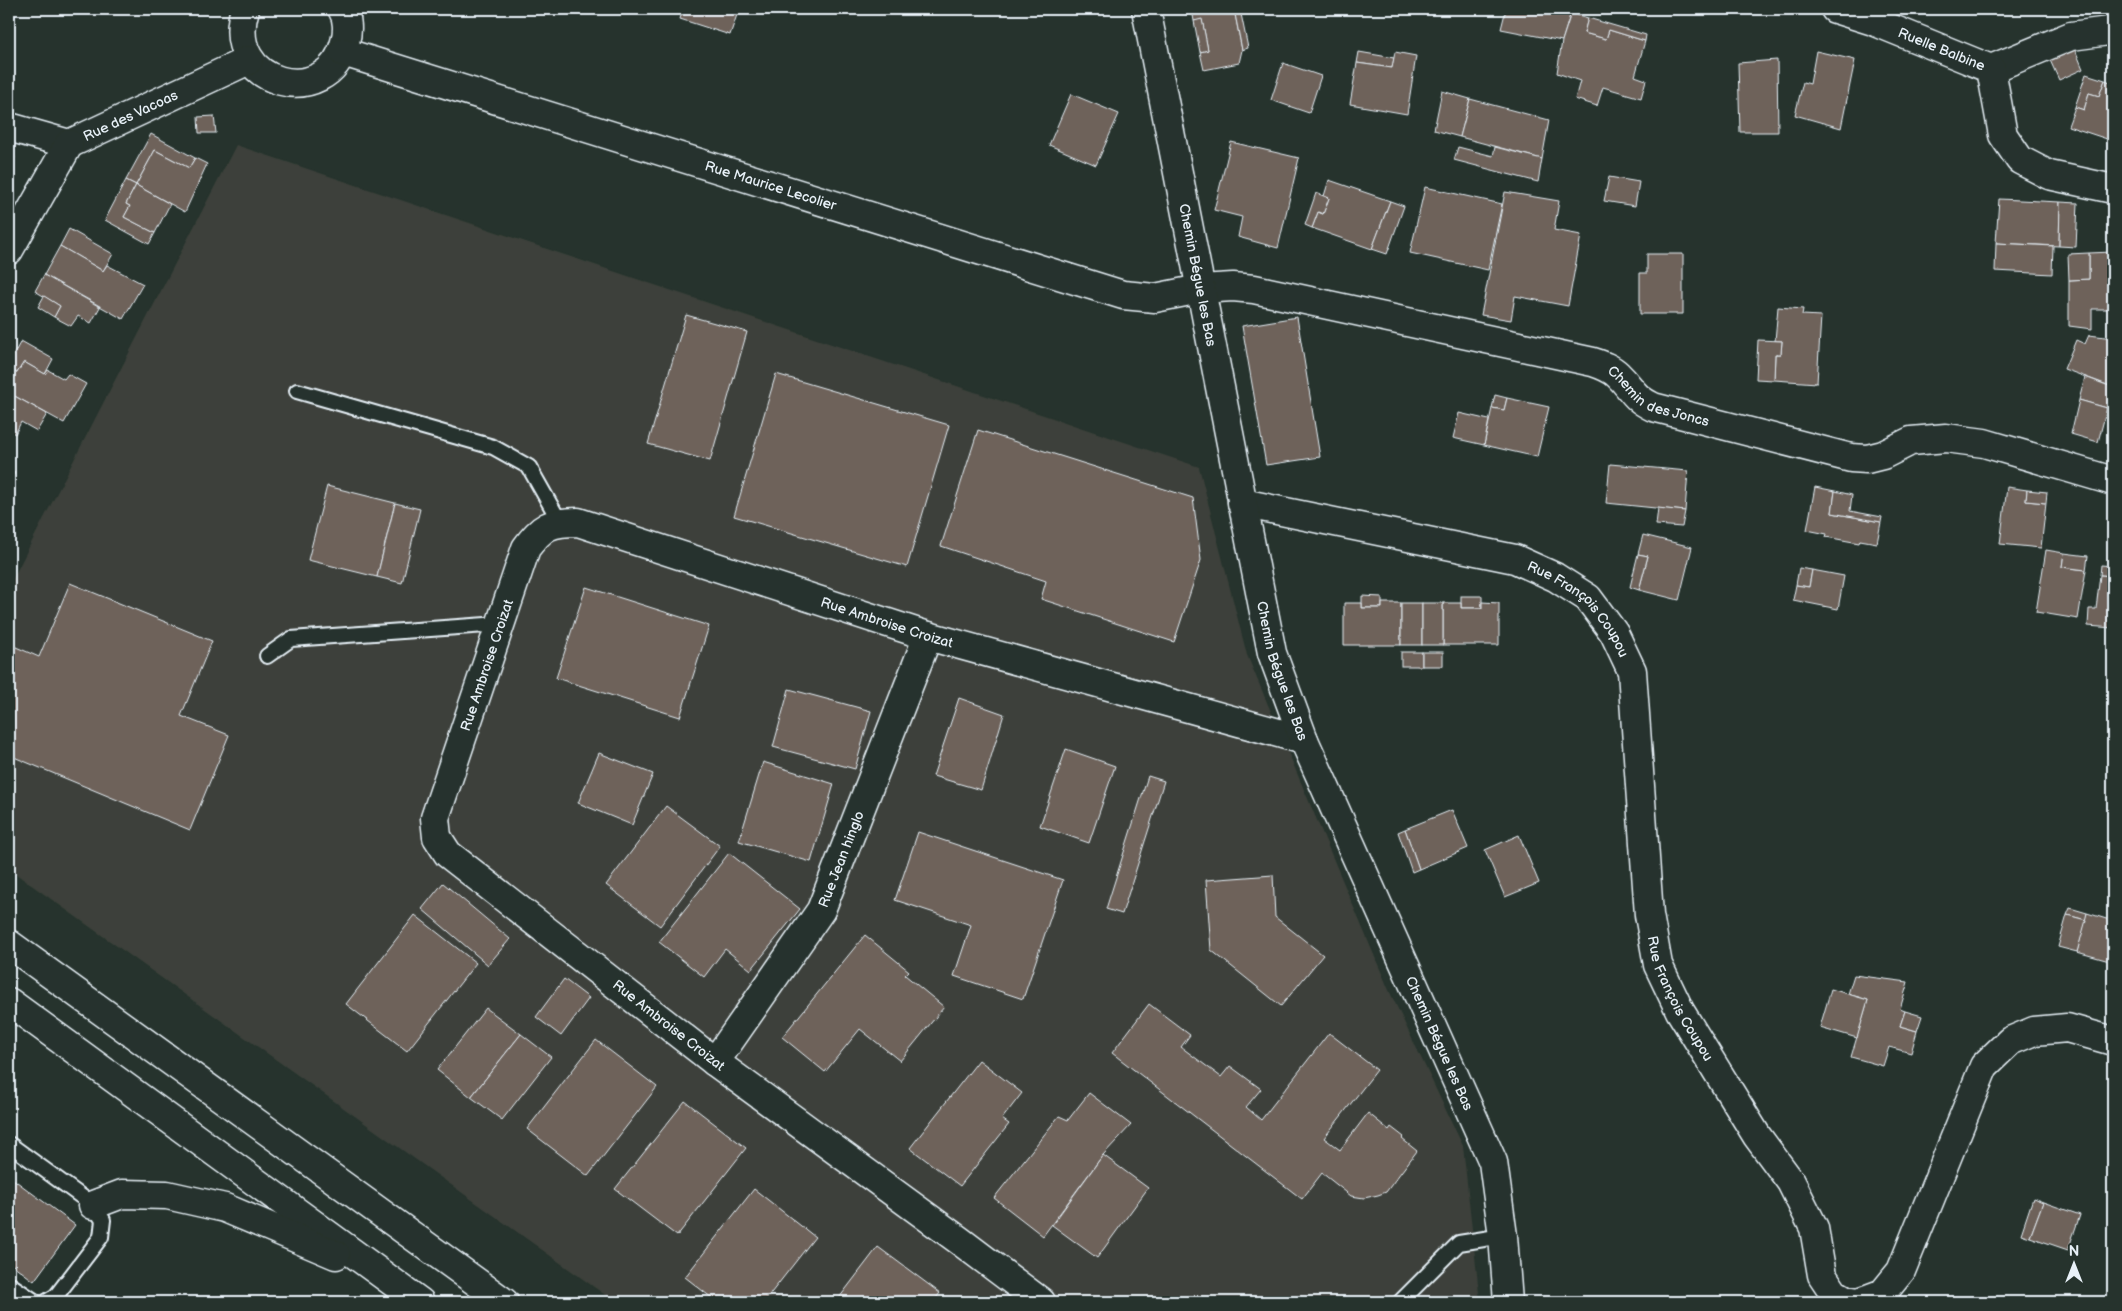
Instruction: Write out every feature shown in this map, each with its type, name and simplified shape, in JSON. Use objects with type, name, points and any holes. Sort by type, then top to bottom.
[{"type":"main road","points":[[246,9],[241,24],[242,43],[249,60],[266,76],[287,84],[309,82],[330,70],[343,52],[348,33],[342,9]]},
{"type":"main road","name":"Chemin Bégue les Bas","points":[[1146,9],[1272,653],[1304,740],[1493,1162],[1503,1236],[1508,1302]]},
{"type":"main road","name":"Ruelle Balbine","points":[[1835,9],[1873,21],[1991,69],[2071,36],[2113,32]]},
{"type":"main road","name":"Rue Maurice Lecolier","points":[[343,52],[1124,295],[1155,298],[1200,289]]},
{"type":"main road","name":"Rue des Vacoas","points":[[9,127],[69,144],[249,60]]},
{"type":"main road","name":"Ruelle Balbine","points":[[1991,69],[2003,135],[2020,160],[2049,175],[2113,189]]},
{"type":"main road","points":[[9,250],[69,144]]},
{"type":"main road","name":"Chemin des Joncs","points":[[1200,289],[1233,286],[1254,289],[1593,362],[1606,367],[1618,375],[1640,401],[1653,407],[1851,458],[1867,459],[1883,455],[1911,441],[1946,438],[1984,443],[2113,481]]},
{"type":"main road","name":"Rue François Coupou","points":[[1242,503],[1514,559],[1556,577],[1588,598],[1614,633],[1632,671],[1650,916],[1658,965],[1680,1011],[1757,1136],[1791,1182],[1814,1228],[1822,1275],[1834,1293],[1846,1300],[1859,1302],[1883,1293],[1901,1271],[1984,1066],[2010,1041],[2034,1031],[2067,1028],[2113,1041]]},
{"type":"main road","name":"Rue Ambroise Croizat","points":[[1041,1302],[715,1062],[448,854],[437,837],[435,818],[526,548],[539,531],[560,522],[578,522],[928,636],[1304,740]]},
{"type":"main road","name":"Rue Jean hinglo","points":[[715,1062],[821,910],[928,636]]},
{"type":"main road","points":[[9,944],[504,1302]]},
{"type":"main road","points":[[9,1002],[420,1302]]},
{"type":"main road","points":[[93,1205],[122,1194],[167,1196],[226,1208],[379,1273]]},
{"type":"lane","points":[[297,391],[493,447],[529,467],[560,522]]},
{"type":"lane","points":[[267,656],[291,639],[500,624]]},
{"type":"lane","points":[[9,1144],[93,1205],[103,1220],[101,1237],[56,1296],[46,1302]]},
{"type":"lane","points":[[1400,1302],[1459,1243],[1503,1236]]},
{"type":"lane","points":[[9,1284],[36,1302]]},
{"type":"shaded area","points":[[236,145],[1199,467],[1247,655],[1388,988],[1463,1146],[1480,1302],[615,1302],[9,869],[9,586]]},
{"type":"building","points":[[683,9],[739,9],[730,35],[680,19]]},
{"type":"building","points":[[1192,9],[1234,9],[1242,50],[1239,63],[1204,70],[1200,52],[1208,50],[1202,20],[1194,21]]},
{"type":"building","points":[[1234,9],[1240,9],[1248,48],[1242,50]]},
{"type":"building","points":[[1506,9],[1572,9],[1562,41],[1501,29]]},
{"type":"building","points":[[1571,13],[1588,18],[1584,33],[1606,39],[1609,30],[1645,41],[1635,76],[1646,80],[1641,98],[1603,87],[1597,106],[1575,99],[1580,81],[1557,73],[1562,41]]},
{"type":"building","points":[[1588,18],[1646,35],[1645,41],[1609,30],[1606,39],[1584,33]]},
{"type":"building","points":[[1202,19],[1208,50],[1200,52],[1194,21]]},
{"type":"building","points":[[2074,47],[2083,69],[2059,80],[2049,58]]},
{"type":"building","points":[[1816,51],[1855,60],[1841,128],[1795,115],[1803,82],[1810,84]]},
{"type":"building","points":[[1359,52],[1394,58],[1392,68],[1357,63]]},
{"type":"building","points":[[1395,52],[1416,56],[1407,114],[1350,104],[1357,63],[1392,68]]},
{"type":"building","points":[[1777,60],[1778,132],[1740,132],[1738,63]]},
{"type":"building","points":[[1283,63],[1321,76],[1309,113],[1271,100]]},
{"type":"building","points":[[2086,74],[2105,80],[2099,96],[2089,93],[2084,110],[2075,107]]},
{"type":"building","points":[[2105,80],[2113,83],[2113,141],[2068,126],[2075,107],[2084,110],[2089,93],[2099,96]]},
{"type":"building","points":[[1442,91],[1470,99],[1460,137],[1434,130]]},
{"type":"building","points":[[1071,94],[1119,114],[1096,165],[1049,145]]},
{"type":"building","points":[[1470,99],[1549,120],[1542,159],[1460,137]]},
{"type":"building","points":[[214,116],[216,133],[199,133],[198,117]]},
{"type":"building","points":[[151,134],[195,158],[189,168],[155,150],[136,185],[126,180]]},
{"type":"building","points":[[1231,142],[1299,158],[1278,248],[1238,237],[1242,217],[1214,210]]},
{"type":"building","points":[[1458,147],[1493,156],[1495,147],[1542,159],[1538,182],[1454,160]]},
{"type":"building","points":[[155,150],[189,168],[195,158],[207,164],[185,212],[136,185]]},
{"type":"building","points":[[9,154],[15,157],[9,169]]},
{"type":"building","points":[[1609,177],[1639,182],[1635,206],[1604,201]]},
{"type":"building","points":[[126,180],[136,185],[126,204],[130,206],[124,217],[155,233],[149,244],[105,220]]},
{"type":"building","points":[[1329,180],[1390,201],[1372,249],[1312,228],[1318,212],[1323,214],[1329,198],[1324,196]]},
{"type":"building","points":[[136,185],[170,204],[155,233],[124,217],[130,206],[126,204]]},
{"type":"building","points":[[1425,187],[1502,204],[1488,270],[1410,253]]},
{"type":"building","points":[[1505,192],[1559,201],[1554,230],[1581,235],[1568,306],[1515,296],[1511,320],[1481,315]]},
{"type":"building","points":[[1316,193],[1329,198],[1323,214],[1318,212],[1312,228],[1305,225]]},
{"type":"building","points":[[1999,199],[2060,202],[2059,246],[1996,243]]},
{"type":"building","points":[[1390,201],[1404,206],[1387,254],[1372,249]]},
{"type":"building","points":[[2060,202],[2078,203],[2076,247],[2059,246]]},
{"type":"building","points":[[69,229],[113,254],[103,271],[60,246]]},
{"type":"building","points":[[1996,243],[2053,246],[2052,274],[1995,271]]},
{"type":"building","points":[[60,246],[103,271],[107,265],[143,284],[123,319],[44,275]]},
{"type":"building","points":[[2113,252],[2113,309],[2092,309],[2092,329],[2069,326],[2069,280],[2089,279],[2089,253]]},
{"type":"building","points":[[2089,253],[2089,279],[2069,280],[2068,254]]},
{"type":"building","points":[[1647,254],[1683,254],[1683,314],[1640,314],[1640,273],[1647,273]]},
{"type":"building","points":[[44,275],[100,307],[91,323],[78,316],[71,326],[54,317],[60,306],[35,291]]},
{"type":"building","points":[[44,296],[60,306],[54,317],[38,307]]},
{"type":"building","points":[[1778,307],[1803,309],[1802,315],[1821,316],[1817,383],[1774,380],[1775,354],[1781,354],[1782,341],[1775,341]]},
{"type":"building","points":[[686,315],[747,332],[710,461],[648,444]]},
{"type":"building","points":[[1297,317],[1320,457],[1266,465],[1242,326]]},
{"type":"building","points":[[2089,335],[2113,338],[2113,387],[2064,369],[2076,340],[2085,344]]},
{"type":"building","points":[[1758,340],[1782,341],[1781,354],[1775,354],[1774,380],[1756,379]]},
{"type":"building","points":[[21,341],[53,359],[45,374],[24,362],[17,373],[9,369],[9,363]]},
{"type":"building","points":[[24,362],[45,374],[48,370],[64,379],[68,374],[86,384],[64,423],[9,393],[9,369],[17,373]]},
{"type":"building","points":[[776,374],[949,425],[907,567],[734,516]]},
{"type":"building","points":[[2085,377],[2112,387],[2107,408],[2079,400]]},
{"type":"building","points":[[9,393],[47,414],[37,431],[21,422],[15,434],[9,430]]},
{"type":"building","points":[[1495,395],[1507,398],[1504,410],[1492,408]]},
{"type":"building","points":[[1507,398],[1549,407],[1537,457],[1484,445],[1492,408],[1504,410]]},
{"type":"building","points":[[2079,400],[2107,408],[2098,442],[2071,434]]},
{"type":"building","points":[[1459,413],[1489,420],[1484,445],[1453,438]]},
{"type":"building","points":[[978,430],[1193,498],[1201,560],[1174,642],[1041,599],[1046,581],[941,546]]},
{"type":"building","points":[[1610,464],[1688,471],[1685,511],[1606,503]]},
{"type":"building","points":[[9,470],[15,473],[9,484]]},
{"type":"building","points":[[327,486],[395,503],[377,577],[308,560]]},
{"type":"building","points":[[1815,487],[1835,491],[1832,513],[1881,522],[1877,543],[1860,540],[1859,543],[1826,537],[1827,534],[1807,530]]},
{"type":"building","points":[[2007,487],[2027,490],[2026,501],[2046,503],[2041,548],[2000,544]]},
{"type":"building","points":[[2027,490],[2047,492],[2046,503],[2026,501]]},
{"type":"building","points":[[1835,491],[1852,495],[1850,511],[1882,517],[1881,522],[1832,513]]},
{"type":"building","points":[[395,503],[420,509],[402,583],[377,577]]},
{"type":"building","points":[[1658,508],[1685,511],[1682,527],[1656,525]]},
{"type":"building","points":[[1643,535],[1692,547],[1679,600],[1639,590],[1648,556],[1638,554]]},
{"type":"building","points":[[2046,550],[2064,553],[2062,567],[2086,570],[2078,619],[2036,612]]},
{"type":"building","points":[[2064,553],[2088,556],[2086,570],[2062,567]]},
{"type":"building","points":[[1638,554],[1648,556],[1639,590],[1630,587]]},
{"type":"building","points":[[2101,565],[2113,566],[2113,576],[2100,575]]},
{"type":"building","points":[[1799,568],[1812,570],[1809,587],[1796,585]]},
{"type":"building","points":[[1812,570],[1844,576],[1838,609],[1793,600],[1796,585],[1809,587]]},
{"type":"building","points":[[2100,575],[2113,576],[2113,628],[2088,626],[2089,609],[2096,609]]},
{"type":"building","points":[[70,583],[212,641],[181,716],[229,735],[190,830],[9,755],[9,644],[39,657]]},
{"type":"building","points":[[586,587],[709,626],[680,717],[556,678]]},
{"type":"building","points":[[1362,596],[1382,597],[1382,608],[1362,608]]},
{"type":"building","points":[[1461,596],[1482,596],[1482,608],[1461,608]]},
{"type":"building","points":[[1482,602],[1499,603],[1499,645],[1443,645],[1443,603],[1461,603],[1461,608],[1482,608]]},
{"type":"building","points":[[1344,603],[1362,603],[1362,608],[1382,608],[1382,603],[1401,603],[1401,645],[1344,645]]},
{"type":"building","points":[[1401,603],[1422,603],[1422,645],[1401,645]]},
{"type":"building","points":[[1422,603],[1443,603],[1443,645],[1422,645]]},
{"type":"building","points":[[1401,652],[1422,652],[1422,666],[1401,666]]},
{"type":"building","points":[[1422,652],[1443,652],[1443,666],[1422,666]]},
{"type":"building","points":[[789,689],[871,711],[855,769],[773,747]]},
{"type":"building","points":[[959,698],[1004,714],[981,790],[933,776]]},
{"type":"building","points":[[1066,749],[1115,766],[1089,843],[1040,826]]},
{"type":"building","points":[[599,753],[653,774],[632,825],[578,803]]},
{"type":"building","points":[[763,762],[834,784],[811,862],[739,841]]},
{"type":"building","points":[[1148,776],[1164,781],[1122,914],[1106,909]]},
{"type":"building","points":[[666,806],[720,846],[660,926],[606,885]]},
{"type":"building","points":[[1452,810],[1468,848],[1419,869],[1405,829]]},
{"type":"building","points":[[1405,829],[1419,869],[1412,872],[1398,832]]},
{"type":"building","points":[[918,832],[1063,880],[1023,999],[954,976],[971,925],[895,900]]},
{"type":"building","points":[[1519,835],[1539,883],[1505,897],[1485,850]]},
{"type":"building","points":[[729,853],[800,909],[751,970],[725,949],[704,977],[659,942]]},
{"type":"building","points":[[1273,875],[1275,917],[1323,955],[1281,1006],[1211,950],[1206,880]]},
{"type":"building","points":[[443,883],[510,939],[488,965],[422,909]]},
{"type":"building","points":[[2070,908],[2087,913],[2086,920],[2067,915]]},
{"type":"building","points":[[2087,913],[2113,921],[2113,962],[2077,952]]},
{"type":"building","points":[[415,915],[476,963],[407,1051],[346,1004]]},
{"type":"building","points":[[2067,915],[2086,920],[2077,952],[2058,947]]},
{"type":"building","points":[[865,935],[909,971],[905,975],[944,1007],[900,1061],[860,1029],[825,1072],[782,1037]]},
{"type":"building","points":[[1854,975],[1908,982],[1900,1009],[1905,1011],[1900,1026],[1917,1031],[1911,1053],[1889,1047],[1883,1066],[1851,1057],[1868,1000],[1848,994]]},
{"type":"building","points":[[564,979],[589,998],[561,1036],[536,1017]]},
{"type":"building","points":[[1831,989],[1868,1000],[1857,1038],[1820,1027]]},
{"type":"building","points":[[1149,1004],[1190,1035],[1181,1047],[1221,1077],[1230,1066],[1261,1089],[1246,1107],[1261,1120],[1329,1033],[1377,1070],[1324,1138],[1340,1150],[1368,1113],[1389,1130],[1391,1127],[1404,1137],[1402,1139],[1417,1151],[1386,1192],[1364,1198],[1351,1196],[1322,1173],[1302,1199],[1112,1053]]},
{"type":"building","points":[[486,1008],[521,1034],[471,1097],[437,1070]]},
{"type":"building","points":[[1905,1011],[1922,1016],[1917,1031],[1900,1026]]},
{"type":"building","points":[[521,1034],[551,1057],[502,1120],[471,1097]]},
{"type":"building","points":[[596,1040],[657,1087],[588,1176],[527,1129]]},
{"type":"building","points":[[979,1060],[1022,1093],[1002,1119],[1009,1124],[960,1186],[910,1148]]},
{"type":"building","points":[[1089,1093],[1131,1125],[1103,1155],[1043,1236],[994,1198],[1059,1116],[1068,1120]]},
{"type":"building","points":[[685,1101],[746,1148],[677,1236],[615,1189]]},
{"type":"building","points":[[1103,1155],[1148,1188],[1097,1258],[1052,1225]]},
{"type":"building","points":[[9,1176],[75,1225],[34,1281],[9,1262]]},
{"type":"building","points":[[754,1189],[815,1237],[764,1302],[717,1302],[685,1277]]},
{"type":"building","points":[[2033,1198],[2043,1202],[2030,1237],[2021,1234]]},
{"type":"building","points":[[2043,1202],[2080,1215],[2068,1250],[2030,1237]]},
{"type":"building","points":[[878,1247],[940,1293],[933,1302],[836,1302]]}]
